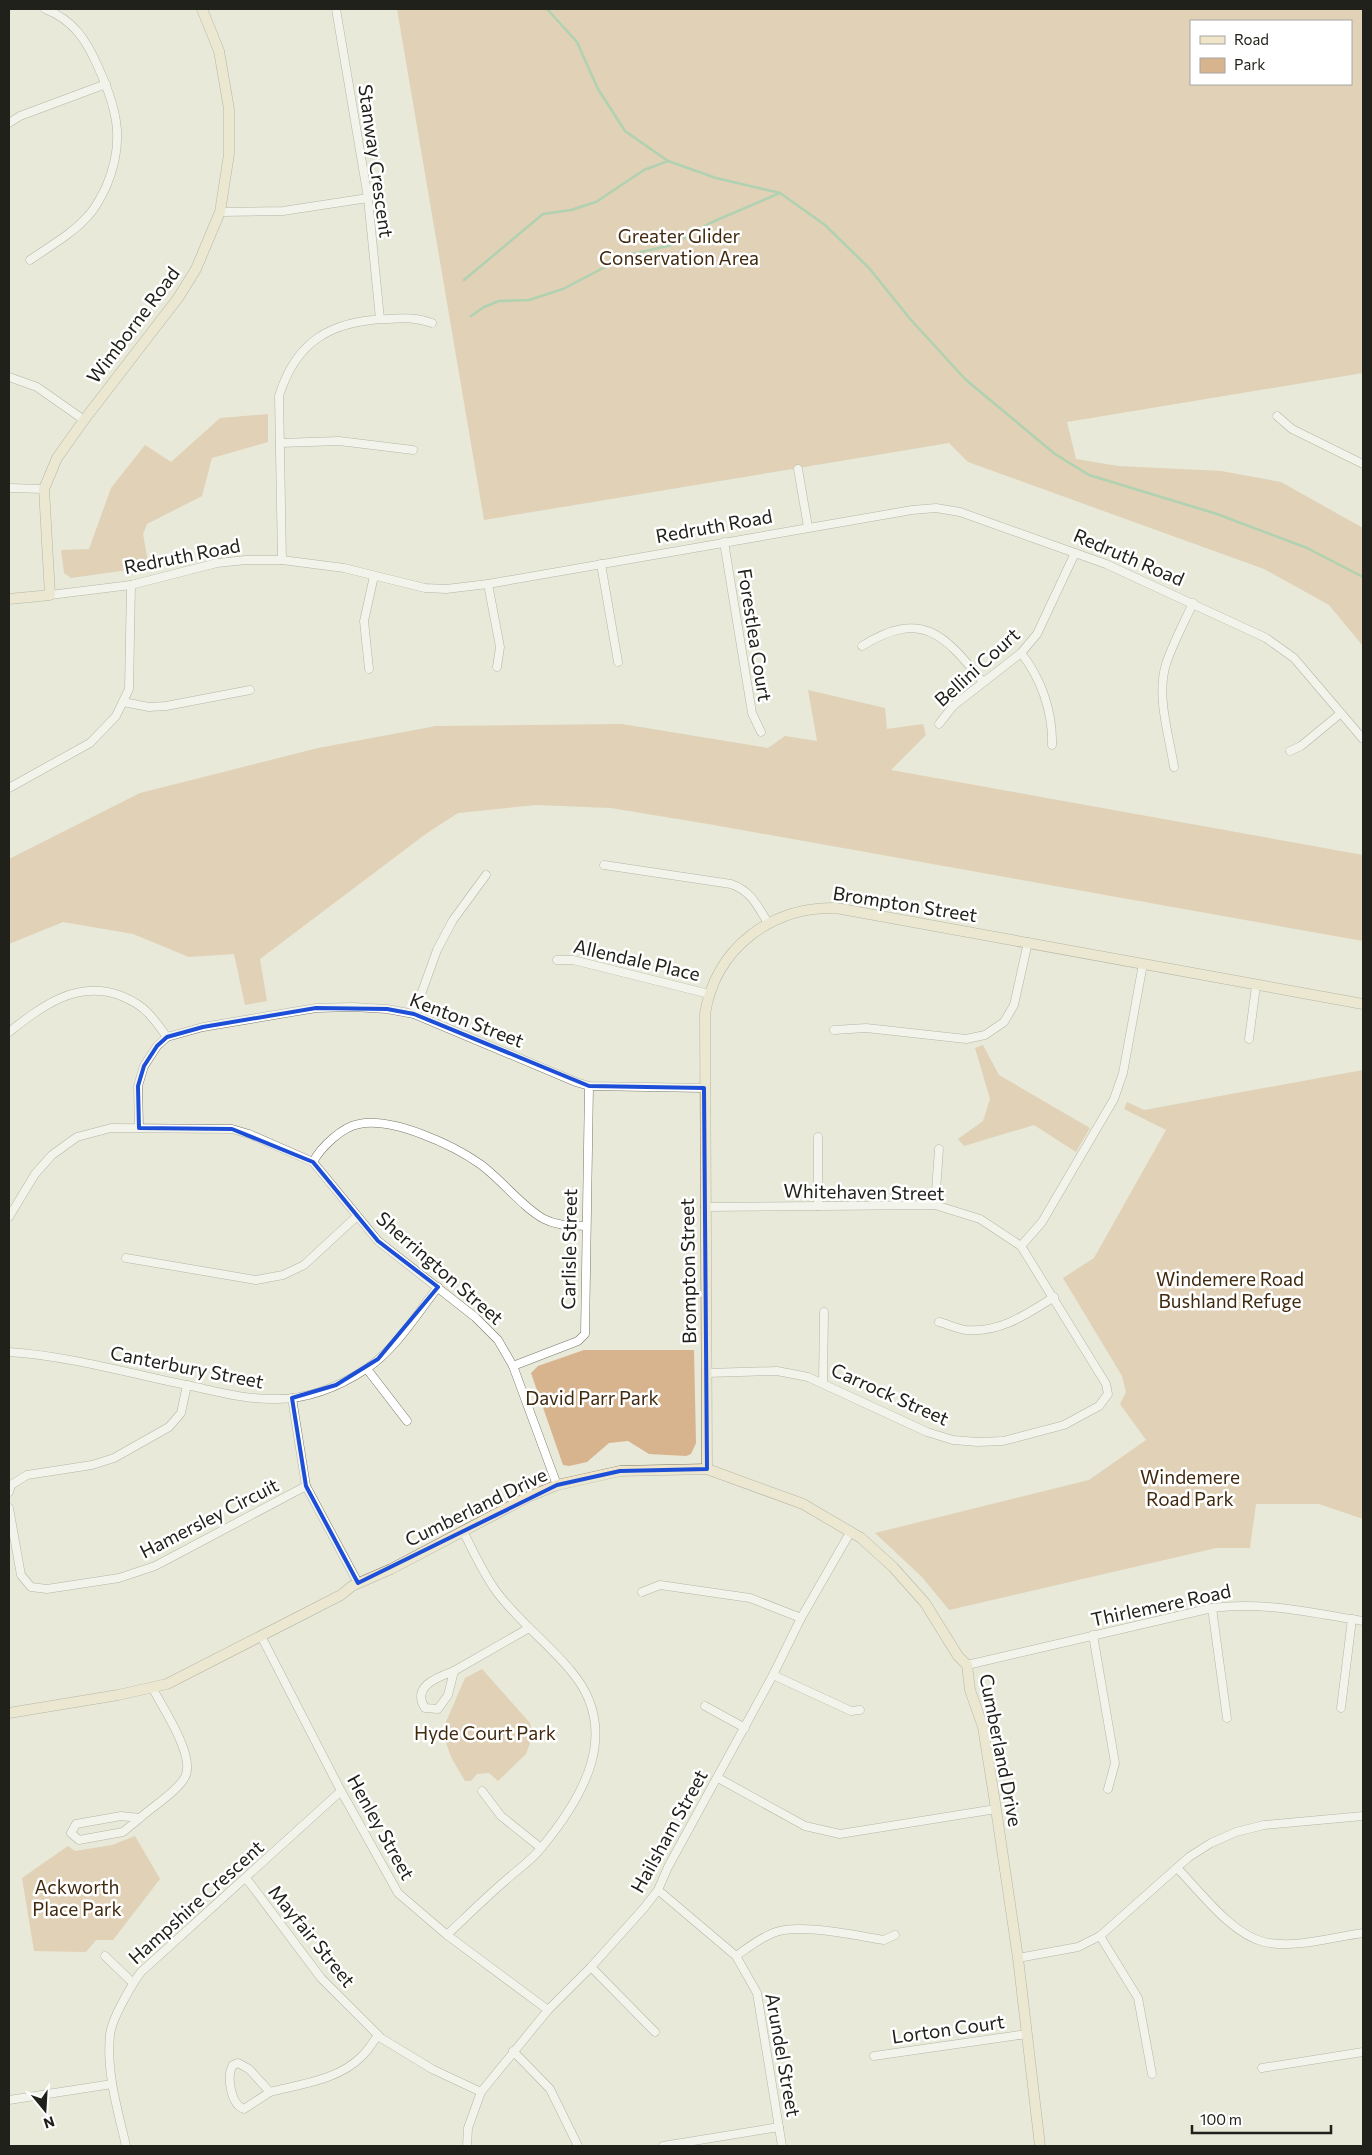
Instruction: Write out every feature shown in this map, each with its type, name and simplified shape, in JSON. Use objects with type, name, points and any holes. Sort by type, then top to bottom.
[{"type":"street","points":[[30,260],[76,228],[90,215],[111,174],[118,150],[117,129],[106,84],[84,37],[70,22],[45,9]]},
{"type":"street","name":"Wimborne Road","points":[[50,595],[44,489],[57,458],[178,298],[196,269],[220,212],[229,154],[229,109],[219,51],[202,9]]},
{"type":"street","name":"Stanway Crescent","points":[[336,9],[368,198],[380,319]]},
{"type":"street","points":[[9,124],[20,116],[106,84]]},
{"type":"street","points":[[220,212],[284,211],[368,198]]},
{"type":"street","points":[[282,560],[279,396],[285,376],[296,358],[320,335],[334,328],[357,321],[417,318],[432,323]]},
{"type":"street","points":[[9,377],[37,387],[84,420]]},
{"type":"street","points":[[1277,416],[1292,429],[1363,464]]},
{"type":"street","points":[[280,443],[339,441],[413,450]]},
{"type":"street","points":[[798,469],[808,528]]},
{"type":"street","points":[[9,488],[44,489]]},
{"type":"street","name":"Redruth Road","points":[[9,599],[131,585],[217,563],[246,560],[282,560],[344,568],[424,588],[446,589],[488,584],[912,510],[936,508],[973,516],[1075,553],[1193,603],[1258,634],[1294,658],[1363,739]]},
{"type":"street","name":"Forestlea Court","points":[[724,542],[752,713],[761,732]]},
{"type":"street","name":"Bellini Court","points":[[938,724],[953,706],[1021,653],[1037,634],[1075,553]]},
{"type":"street","points":[[601,564],[618,662]]},
{"type":"street","points":[[369,669],[364,621],[374,576]]},
{"type":"street","points":[[488,584],[500,647],[498,667]]},
{"type":"street","points":[[9,788],[90,743],[116,716],[129,689],[131,585]]},
{"type":"street","points":[[1174,767],[1163,700],[1163,682],[1166,664],[1193,603]]},
{"type":"street","points":[[862,646],[878,636],[895,630],[916,629],[935,633],[952,645],[983,682]]},
{"type":"street","points":[[1021,653],[1039,680],[1052,729],[1052,745]]},
{"type":"street","points":[[123,702],[149,707],[166,706],[250,690]]},
{"type":"street","points":[[1290,751],[1301,746],[1341,714]]},
{"type":"street","points":[[604,865],[731,884],[745,890],[752,896],[768,923]]},
{"type":"street","points":[[414,1014],[437,950],[449,928],[486,875]]},
{"type":"street","name":"Brompton Street","points":[[707,1469],[705,1014],[709,994],[718,973],[731,954],[748,937],[768,923],[803,910],[836,908],[1363,1004]]},
{"type":"street","points":[[834,1030],[866,1028],[966,1039],[985,1035],[1004,1022],[1014,1005],[1028,942]]},
{"type":"street","name":"Allendale Place","points":[[557,960],[573,960],[709,994]]},
{"type":"street","points":[[1021,1246],[1042,1222],[1114,1098],[1123,1073],[1143,964]]},
{"type":"street","points":[[1249,1039],[1256,986]]},
{"type":"street","points":[[9,1032],[44,1006],[64,996],[86,991],[109,992],[129,999],[148,1012],[167,1037],[157,1046],[144,1066],[138,1086],[139,1128]]},
{"type":"street","name":"Kenton Street","points":[[167,1037],[203,1027],[316,1008],[362,1007],[414,1014],[589,1086],[704,1088]]},
{"type":"street","name":"Carlisle Street","points":[[513,1366],[578,1341],[585,1334],[585,1226],[589,1086]]},
{"type":"street","points":[[313,1162],[317,1155],[345,1130],[357,1124],[374,1122],[445,1143],[481,1165],[543,1219],[558,1225],[585,1226]]},
{"type":"street","name":"Sherrington Street","points":[[9,1217],[35,1174],[52,1155],[77,1137],[111,1128],[232,1129],[249,1134],[313,1162],[378,1241],[475,1317],[498,1340],[513,1366],[557,1485]]},
{"type":"street","points":[[818,1137],[818,1206]]},
{"type":"street","points":[[935,1205],[939,1149]]},
{"type":"street","name":"Whitehaven Street","points":[[705,1207],[935,1205],[980,1219],[1021,1246],[1106,1384],[1108,1394]]},
{"type":"street","points":[[126,1258],[256,1280],[283,1275],[304,1265],[357,1216]]},
{"type":"street","name":"Canterbury Street","points":[[9,1352],[54,1358],[258,1399],[292,1398],[336,1385],[366,1369],[392,1346],[438,1287]]},
{"type":"street","points":[[940,1322],[965,1330],[987,1329],[1011,1323],[1054,1298]]},
{"type":"street","points":[[823,1382],[824,1312]]},
{"type":"street","points":[[366,1369],[408,1421]]},
{"type":"street","name":"Carrock Street","points":[[707,1373],[777,1372],[808,1377],[823,1382],[927,1432],[953,1440],[978,1442],[1003,1441],[1064,1425],[1099,1406],[1108,1394]]},
{"type":"street","points":[[9,1492],[11,1485],[27,1475],[92,1465],[114,1458],[169,1427],[181,1413],[187,1385]]},
{"type":"street","points":[[292,1398],[306,1486],[358,1583]]},
{"type":"street","name":"Cumberland Drive","points":[[9,1713],[153,1689],[185,1676],[341,1595],[358,1583],[372,1578],[528,1497],[557,1485],[620,1471],[707,1469],[803,1504],[851,1531],[875,1550],[925,1604],[958,1656],[967,1665],[970,1690],[983,1727],[996,1809],[1018,1958],[1040,2146]]},
{"type":"street","name":"Hamersley Circuit","points":[[9,1508],[21,1575],[31,1587],[47,1589],[120,1578],[155,1566],[306,1486]]},
{"type":"street","points":[[448,1936],[541,1848],[570,1808],[592,1766],[596,1748],[596,1727],[586,1693],[572,1672],[496,1591],[463,1531]]},
{"type":"street","name":"Hailsham Street","points":[[467,2146],[468,2128],[481,2092],[548,2010],[590,1967],[658,1890],[668,1867],[745,1728],[801,1618],[851,1531]]},
{"type":"street","points":[[642,1592],[660,1585],[750,1598],[801,1618]]},
{"type":"street","name":"Thirlemere Road","points":[[967,1665],[1212,1608],[1254,1605],[1363,1621]]},
{"type":"street","points":[[1212,1608],[1227,1718]]},
{"type":"street","points":[[1341,1708],[1352,1619]]},
{"type":"street","points":[[454,1671],[444,1703],[438,1709],[425,1708],[422,1697],[424,1688],[431,1680],[454,1671],[529,1628]]},
{"type":"street","points":[[1093,1635],[1114,1764],[1108,1789]]},
{"type":"street","name":"Henley Street","points":[[261,1636],[341,1791],[398,1893],[448,1936],[548,2010]]},
{"type":"street","points":[[773,1675],[851,1712],[860,1710]]},
{"type":"street","points":[[140,1818],[120,1816],[76,1824],[71,1833],[79,1840],[123,1832],[140,1818],[182,1782],[188,1769],[186,1754],[153,1689]]},
{"type":"street","points":[[705,1706],[745,1728]]},
{"type":"street","points":[[718,1778],[805,1826],[840,1834],[996,1809]]},
{"type":"street","name":"Hampshire Crescent","points":[[126,2146],[112,2084],[110,2033],[133,1983],[141,1972],[341,1791]]},
{"type":"street","points":[[482,1791],[501,1816],[541,1848]]},
{"type":"street","points":[[1018,1958],[1078,1947],[1100,1936],[1177,1868],[1211,1842],[1264,1824],[1363,1816]]},
{"type":"street","points":[[1177,1868],[1225,1918],[1246,1934],[1264,1942],[1292,1943],[1363,1933]]},
{"type":"street","name":"Mayfair Street","points":[[246,1878],[321,1978],[378,2035],[432,2069],[481,2092]]},
{"type":"street","name":"Arundel Street","points":[[658,1890],[736,1956],[757,1993],[782,2146]]},
{"type":"street","points":[[736,1956],[763,1938],[778,1931],[796,1929],[884,1940],[894,1935]]},
{"type":"street","points":[[1100,1936],[1138,1998],[1152,2074]]},
{"type":"street","points":[[105,1956],[133,1983]]},
{"type":"street","points":[[590,1967],[655,2032]]},
{"type":"street","name":"Lorton Court","points":[[874,2056],[1027,2034]]},
{"type":"street","points":[[270,2092],[244,2065],[238,2063],[233,2065],[229,2076],[236,2102],[240,2108],[249,2107],[270,2092],[325,2079],[341,2071],[361,2057],[378,2035]]},
{"type":"street","points":[[513,2051],[550,2089],[578,2146]]},
{"type":"street","points":[[1262,2068],[1363,2052]]},
{"type":"street","points":[[9,2100],[112,2084]]},
{"type":"street","points":[[663,2146],[779,2127]]},
{"type":"highlighted area","points":[[316,1008],[387,1009],[414,1014],[589,1086],[704,1088],[707,1469],[620,1471],[557,1485],[358,1583],[306,1486],[292,1398],[336,1385],[378,1359],[438,1287],[378,1241],[313,1162],[232,1129],[139,1128],[138,1086],[144,1066],[157,1046],[167,1037],[203,1027]]},
{"type":"green space","name":"Greater Glider Conservation Area","points":[[397,9],[1363,9],[1363,373],[1067,422],[1076,459],[1118,466],[1221,471],[1281,482],[1363,528],[1363,646],[1329,605],[1264,569],[968,462],[949,443],[484,520]]},
{"type":"green space","points":[[268,414],[268,442],[212,458],[202,496],[147,524],[143,534],[149,567],[71,578],[64,573],[61,550],[89,549],[111,488],[145,445],[171,462],[220,418]]},
{"type":"green space","points":[[808,690],[885,708],[887,729],[923,724],[926,735],[891,770],[1363,855],[1363,941],[611,808],[536,805],[458,813],[427,833],[260,959],[267,1001],[245,1005],[234,954],[189,957],[133,934],[63,922],[9,944],[9,859],[140,793],[318,748],[436,726],[622,724],[768,748],[785,736],[817,741]]},
{"type":"green space","points":[[983,1045],[999,1075],[1090,1128],[1076,1152],[1034,1125],[964,1146],[958,1139],[983,1121],[990,1099],[975,1048]]},
{"type":"green space","name":"Windemere Road Bushland Refuge","points":[[1363,1070],[1363,1519],[1319,1504],[1256,1504],[1250,1548],[1216,1548],[949,1610],[922,1577],[875,1533],[1089,1480],[1146,1440],[1120,1404],[1126,1392],[1122,1376],[1063,1278],[1094,1258],[1166,1130],[1124,1109],[1127,1102],[1144,1110]]},
{"type":"green space","name":"David Parr Park","points":[[584,1350],[694,1350],[696,1443],[691,1454],[686,1456],[649,1454],[628,1441],[609,1443],[587,1462],[569,1466],[563,1465],[531,1373],[538,1366]]},
{"type":"green space","name":"Hyde Court Park","points":[[482,1669],[530,1723],[533,1735],[526,1754],[498,1781],[489,1773],[477,1774],[471,1781],[465,1781],[451,1757],[442,1731],[465,1678]]},
{"type":"green space","name":"Ackworth Place Park","points":[[135,1836],[160,1879],[113,1940],[96,1940],[86,1952],[34,1951],[22,1878],[68,1846],[75,1851],[112,1845]]},
{"type":"waterway","points":[[547,9],[577,42],[598,89],[625,131],[668,161],[716,178],[780,193],[825,225],[869,268],[911,320],[966,380],[1055,454],[1089,475],[1217,514],[1307,548],[1363,577]]},
{"type":"waterway","points":[[464,280],[543,214],[571,210],[596,202],[644,170],[668,161]]},
{"type":"waterway","points":[[471,316],[484,307],[499,301],[529,300],[563,289],[628,255],[672,245],[710,223],[780,193]]},
{"type":"park label","name":"Windemere Road Park","points":[[1190,1488]]}]
